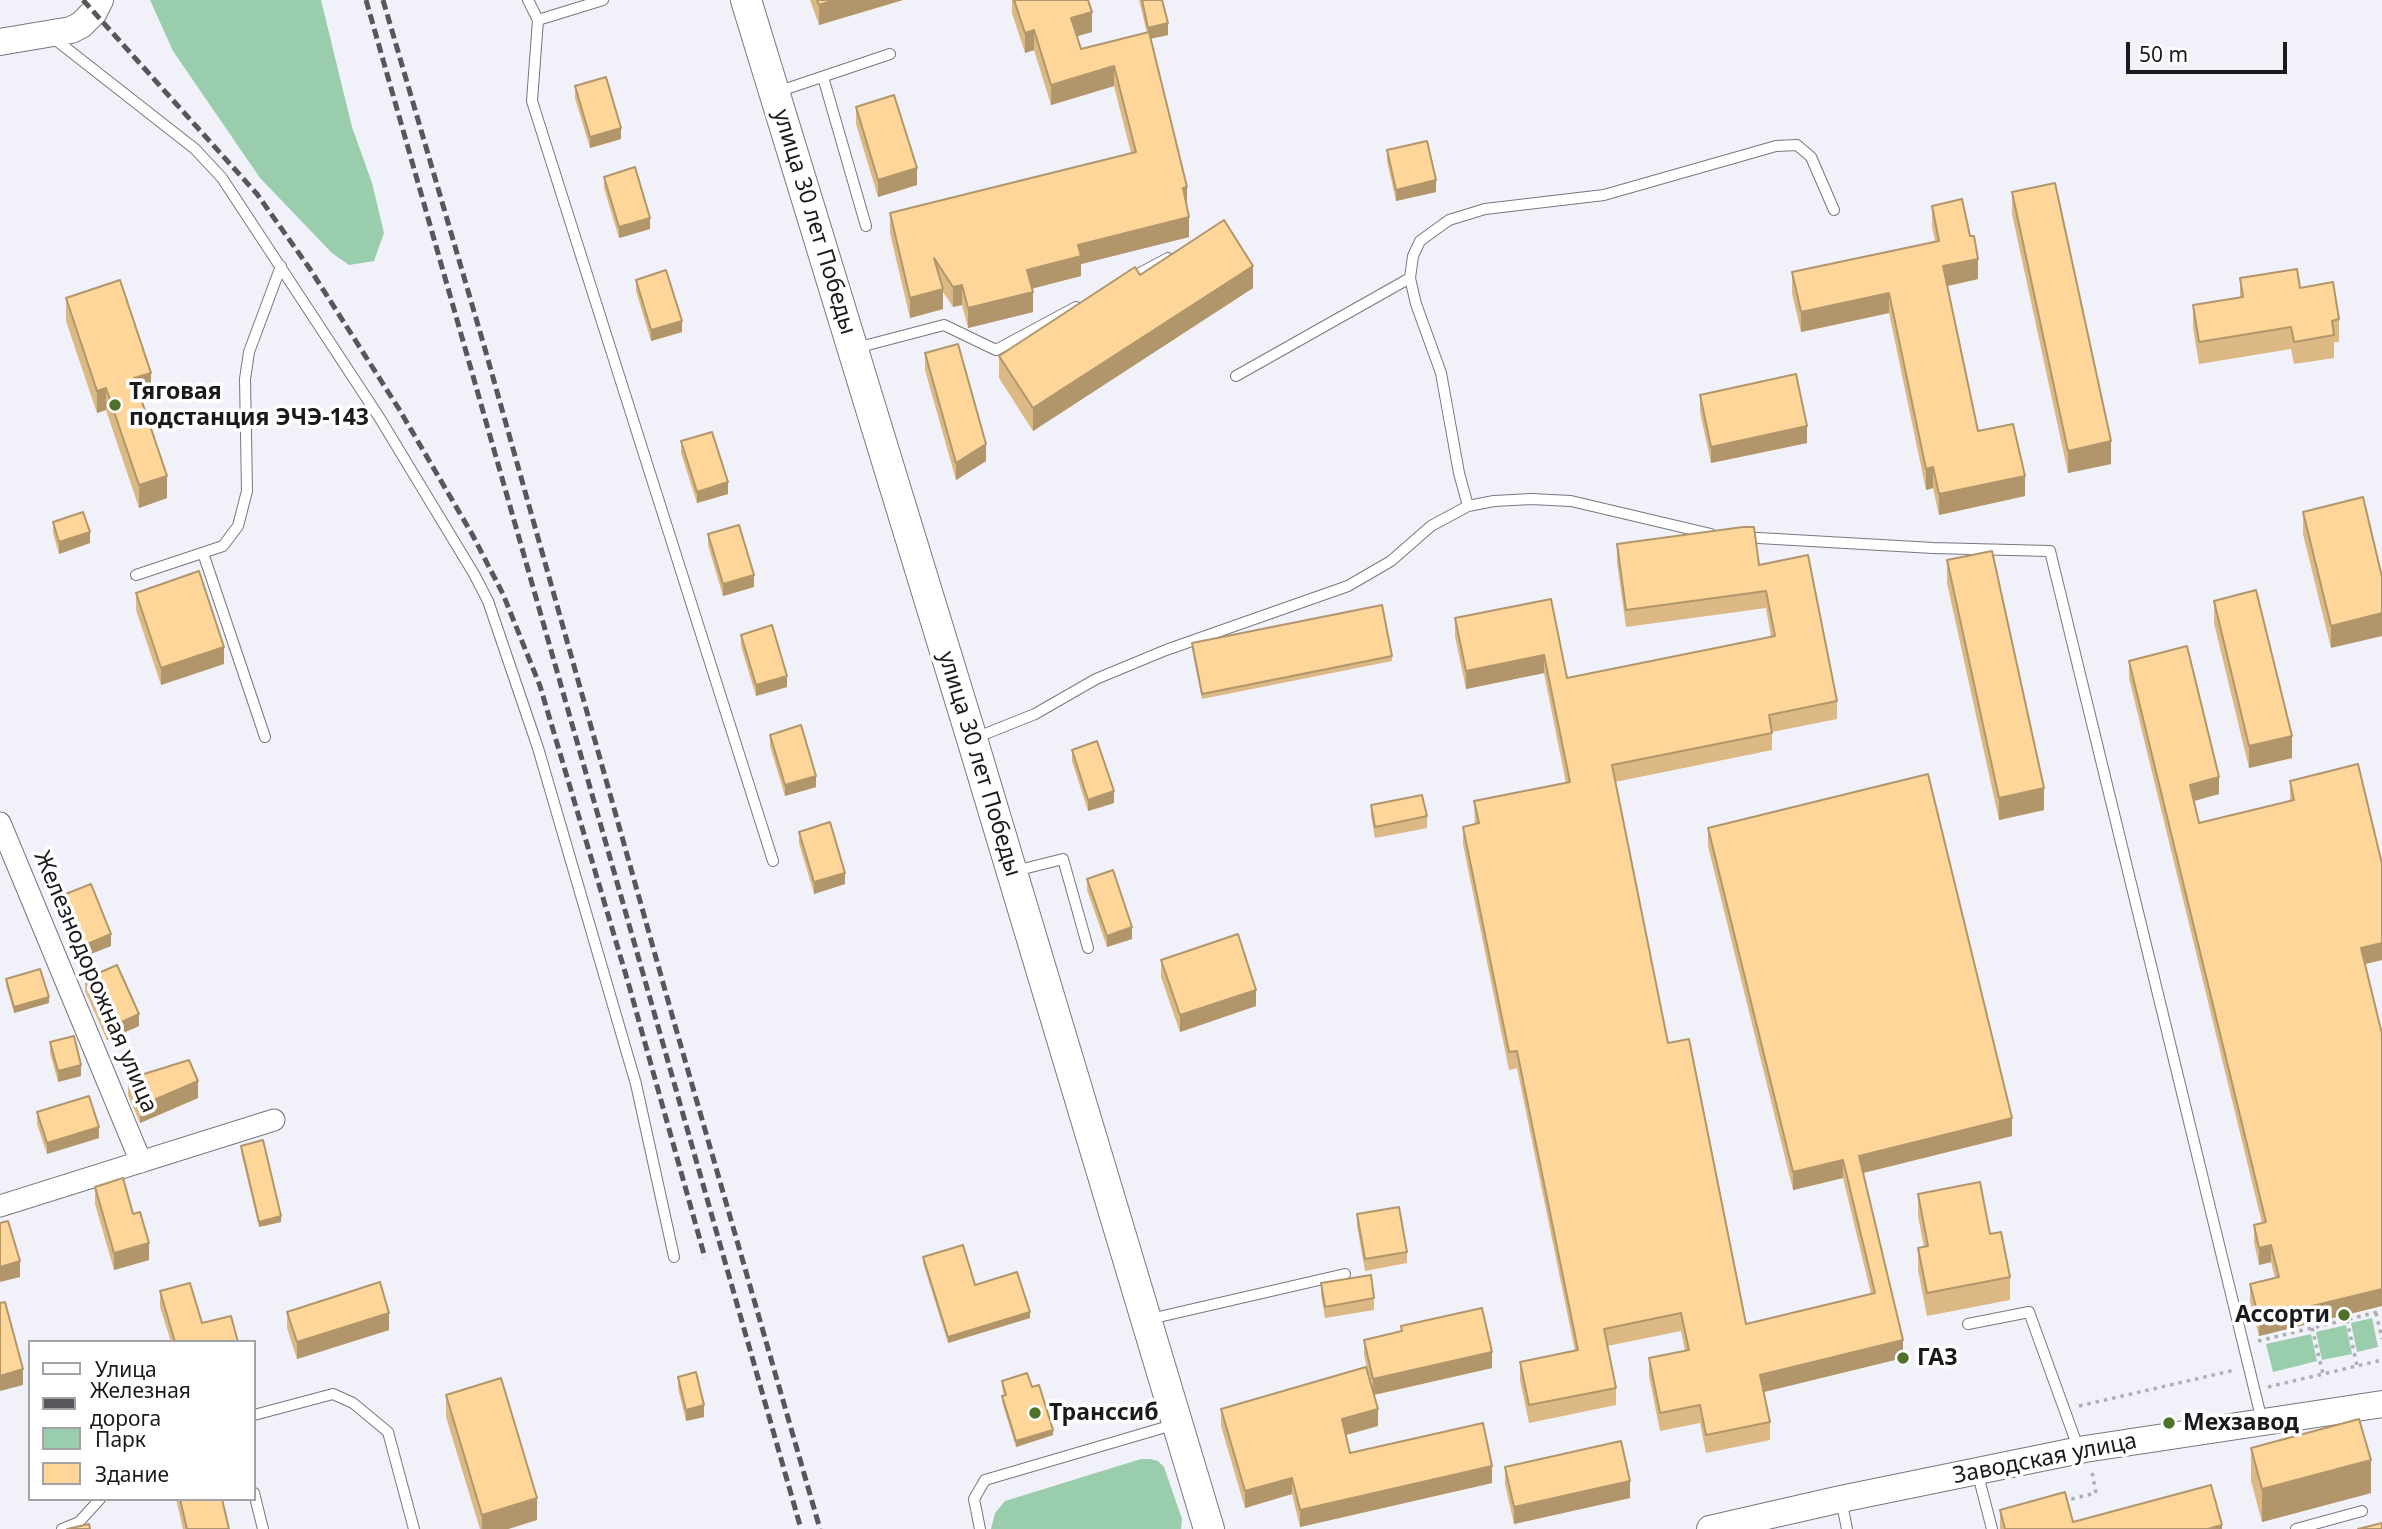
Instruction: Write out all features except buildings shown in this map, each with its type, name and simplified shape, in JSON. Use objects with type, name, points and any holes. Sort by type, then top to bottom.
[{"type":"main road","name":"улица 30 лет Победы","points":[[746,0],[972,739],[1209,1529]]},
{"type":"street","points":[[0,42],[50,36],[71,30],[81,25],[97,6]]},
{"type":"street","name":"Железнодорожная улица","points":[[0,823],[141,1162]]},
{"type":"street","points":[[0,1206],[274,1120]]},
{"type":"street","name":"Заводская улица","points":[[1710,1529],[2083,1450],[2382,1404]]},
{"type":"lane","points":[[528,0],[538,20],[532,101],[774,861]]},
{"type":"lane","points":[[538,20],[603,0]]},
{"type":"lane","points":[[50,36],[195,149],[222,178],[379,417],[488,601],[538,748],[636,1084],[674,1257]]},
{"type":"lane","points":[[775,93],[890,54]]},
{"type":"lane","points":[[823,77],[866,226]]},
{"type":"lane","points":[[1468,506],[1459,473],[1441,373],[1416,304],[1410,278],[1413,256],[1420,241],[1449,220],[1485,209],[1604,195],[1776,146],[1797,145],[1811,157],[1834,210]]},
{"type":"lane","points":[[1118,285],[1179,252]]},
{"type":"lane","points":[[136,575],[223,546],[238,526],[247,491],[245,379],[249,352],[281,266]]},
{"type":"lane","points":[[1236,376],[1410,278]]},
{"type":"lane","points":[[853,349],[944,325],[996,350],[1082,304]]},
{"type":"lane","points":[[972,739],[1035,714],[1096,679],[1166,650],[1348,586],[1391,561],[1431,526],[1468,506],[1494,501],[1571,501],[1701,534],[1896,547],[2050,551],[2262,1422]]},
{"type":"lane","points":[[203,553],[265,737]]},
{"type":"lane","points":[[1012,872],[1063,859],[1088,948]]},
{"type":"lane","points":[[1147,1319],[1345,1274]]},
{"type":"lane","points":[[1968,1324],[2029,1312],[2083,1450]]},
{"type":"lane","points":[[256,1414],[333,1394],[353,1403],[388,1432],[414,1529]]},
{"type":"lane","points":[[980,1529],[974,1499],[985,1480],[1178,1423]]},
{"type":"lane","points":[[1977,1471],[1992,1529]]},
{"type":"lane","points":[[1842,1499],[1847,1529]]},
{"type":"lane","points":[[62,1529],[79,1522],[98,1501]]},
{"type":"lane","points":[[256,1501],[263,1529]]},
{"type":"lane","points":[[2296,1529],[2362,1511]]},
{"type":"path","points":[[2382,1311],[2255,1342],[2266,1387],[2382,1360]]},
{"type":"path","points":[[2376,1313],[2382,1339]]},
{"type":"path","points":[[2347,1320],[2357,1366]]},
{"type":"path","points":[[2312,1328],[2323,1374]]},
{"type":"path","points":[[2056,1502],[2096,1493],[2083,1450],[2079,1405],[2261,1363]]},
{"type":"green space","points":[[150,0],[321,0],[352,127],[372,183],[384,233],[374,261],[349,265],[332,253],[260,178],[173,51]]},
{"type":"green space","points":[[2372,1318],[2378,1347],[2357,1352],[2351,1323]]},
{"type":"green space","points":[[2346,1325],[2352,1354],[2322,1360],[2316,1332]]},
{"type":"green space","points":[[2311,1334],[2317,1361],[2273,1372],[2266,1344]]},
{"type":"green space","points":[[1141,1459],[1158,1461],[1164,1467],[1182,1519],[1181,1529],[991,1529],[995,1513],[1005,1501]]},
{"type":"railway","points":[[83,0],[257,194],[310,269],[399,409],[472,534],[503,594],[540,686],[628,982],[705,1258]]},
{"type":"railway","points":[[366,0],[801,1529]]},
{"type":"railway","points":[[383,0],[485,349],[820,1529]]},
{"type":"place","name":"Тяговая подстанция ЭЧЭ-143","points":[[115,405]]},
{"type":"place","name":"Ассорти","points":[[2344,1315]]},
{"type":"place","name":"ГАЗ","points":[[1903,1358]]},
{"type":"place","name":"Транссиб","points":[[1035,1413]]},
{"type":"place","name":"Мехзавод","points":[[2169,1423]]}]
